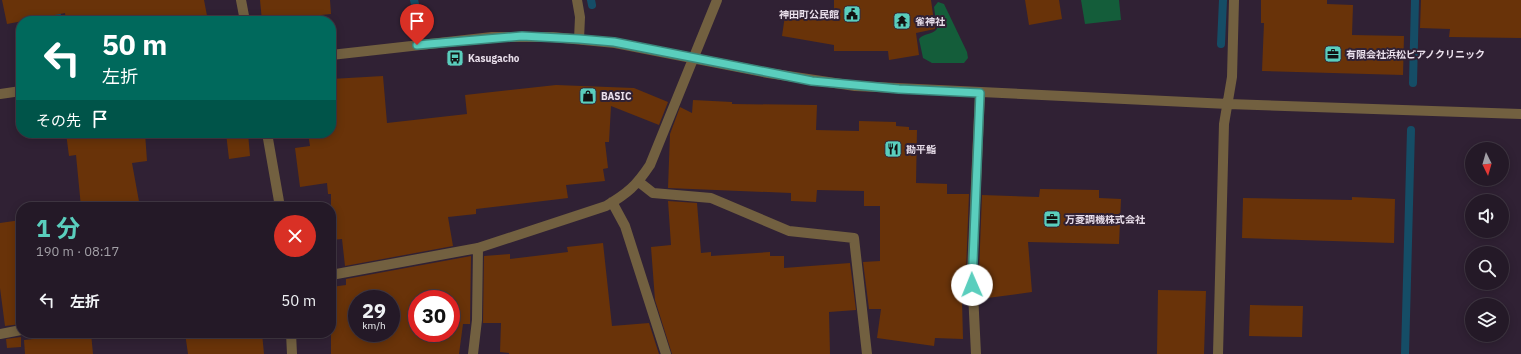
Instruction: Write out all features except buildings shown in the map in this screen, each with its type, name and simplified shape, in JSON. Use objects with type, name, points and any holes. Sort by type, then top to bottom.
[{"type":"street","points":[[241,0],[244,16]]},
{"type":"street","points":[[577,0],[580,18],[579,39]]},
{"type":"street","points":[[336,274],[478,248],[606,206],[624,196],[639,182],[650,164],[717,0]]},
{"type":"street","points":[[1218,354],[1224,124],[1232,77],[1234,0]]},
{"type":"street","points":[[336,54],[522,36],[614,42],[812,81],[899,89],[1228,104],[1521,114]]},
{"type":"street","points":[[0,94],[16,92]]},
{"type":"street","points":[[976,354],[972,272],[980,93]]},
{"type":"street","points":[[268,138],[279,202]]},
{"type":"street","points":[[639,182],[653,193],[711,198],[790,231],[854,238],[867,354]]},
{"type":"street","points":[[612,202],[625,226],[666,354]]},
{"type":"street","points":[[473,354],[477,320],[478,248]]},
{"type":"street","points":[[0,334],[16,331]]},
{"type":"street","points":[[291,338],[292,354]]},
{"type":"green space","points":[[1081,0],[1119,0],[1121,20],[1085,24]]},
{"type":"green space","points":[[938,2],[944,4],[967,52],[968,58],[964,63],[932,63],[923,58],[919,39],[937,29],[934,7]]},
{"type":"waterway","points":[[54,0],[57,16]]},
{"type":"waterway","points":[[414,0],[417,12]]},
{"type":"waterway","points":[[591,0],[592,5]]},
{"type":"waterway","points":[[1221,44],[1223,0]]},
{"type":"waterway","points":[[1413,83],[1415,0]]},
{"type":"waterway","points":[[1405,354],[1411,130]]},
{"type":"place","name":"神田町公民館","points":[[852,14]]},
{"type":"place","name":"雀神社","points":[[902,21]]},
{"type":"place","name":"有限会社浜松ピアノクリニック","points":[[1333,54]]},
{"type":"place","name":"Kasugacho","points":[[455,58]]},
{"type":"place","name":"BASIC","points":[[588,96]]},
{"type":"place","name":"勘平鮨","points":[[893,149]]},
{"type":"place","name":"万菱調機株式会社","points":[[1052,219]]},
{"type":"route","points":[[417,45],[522,36],[584,39],[614,42],[812,81],[855,86],[980,93],[972,285]]}]
